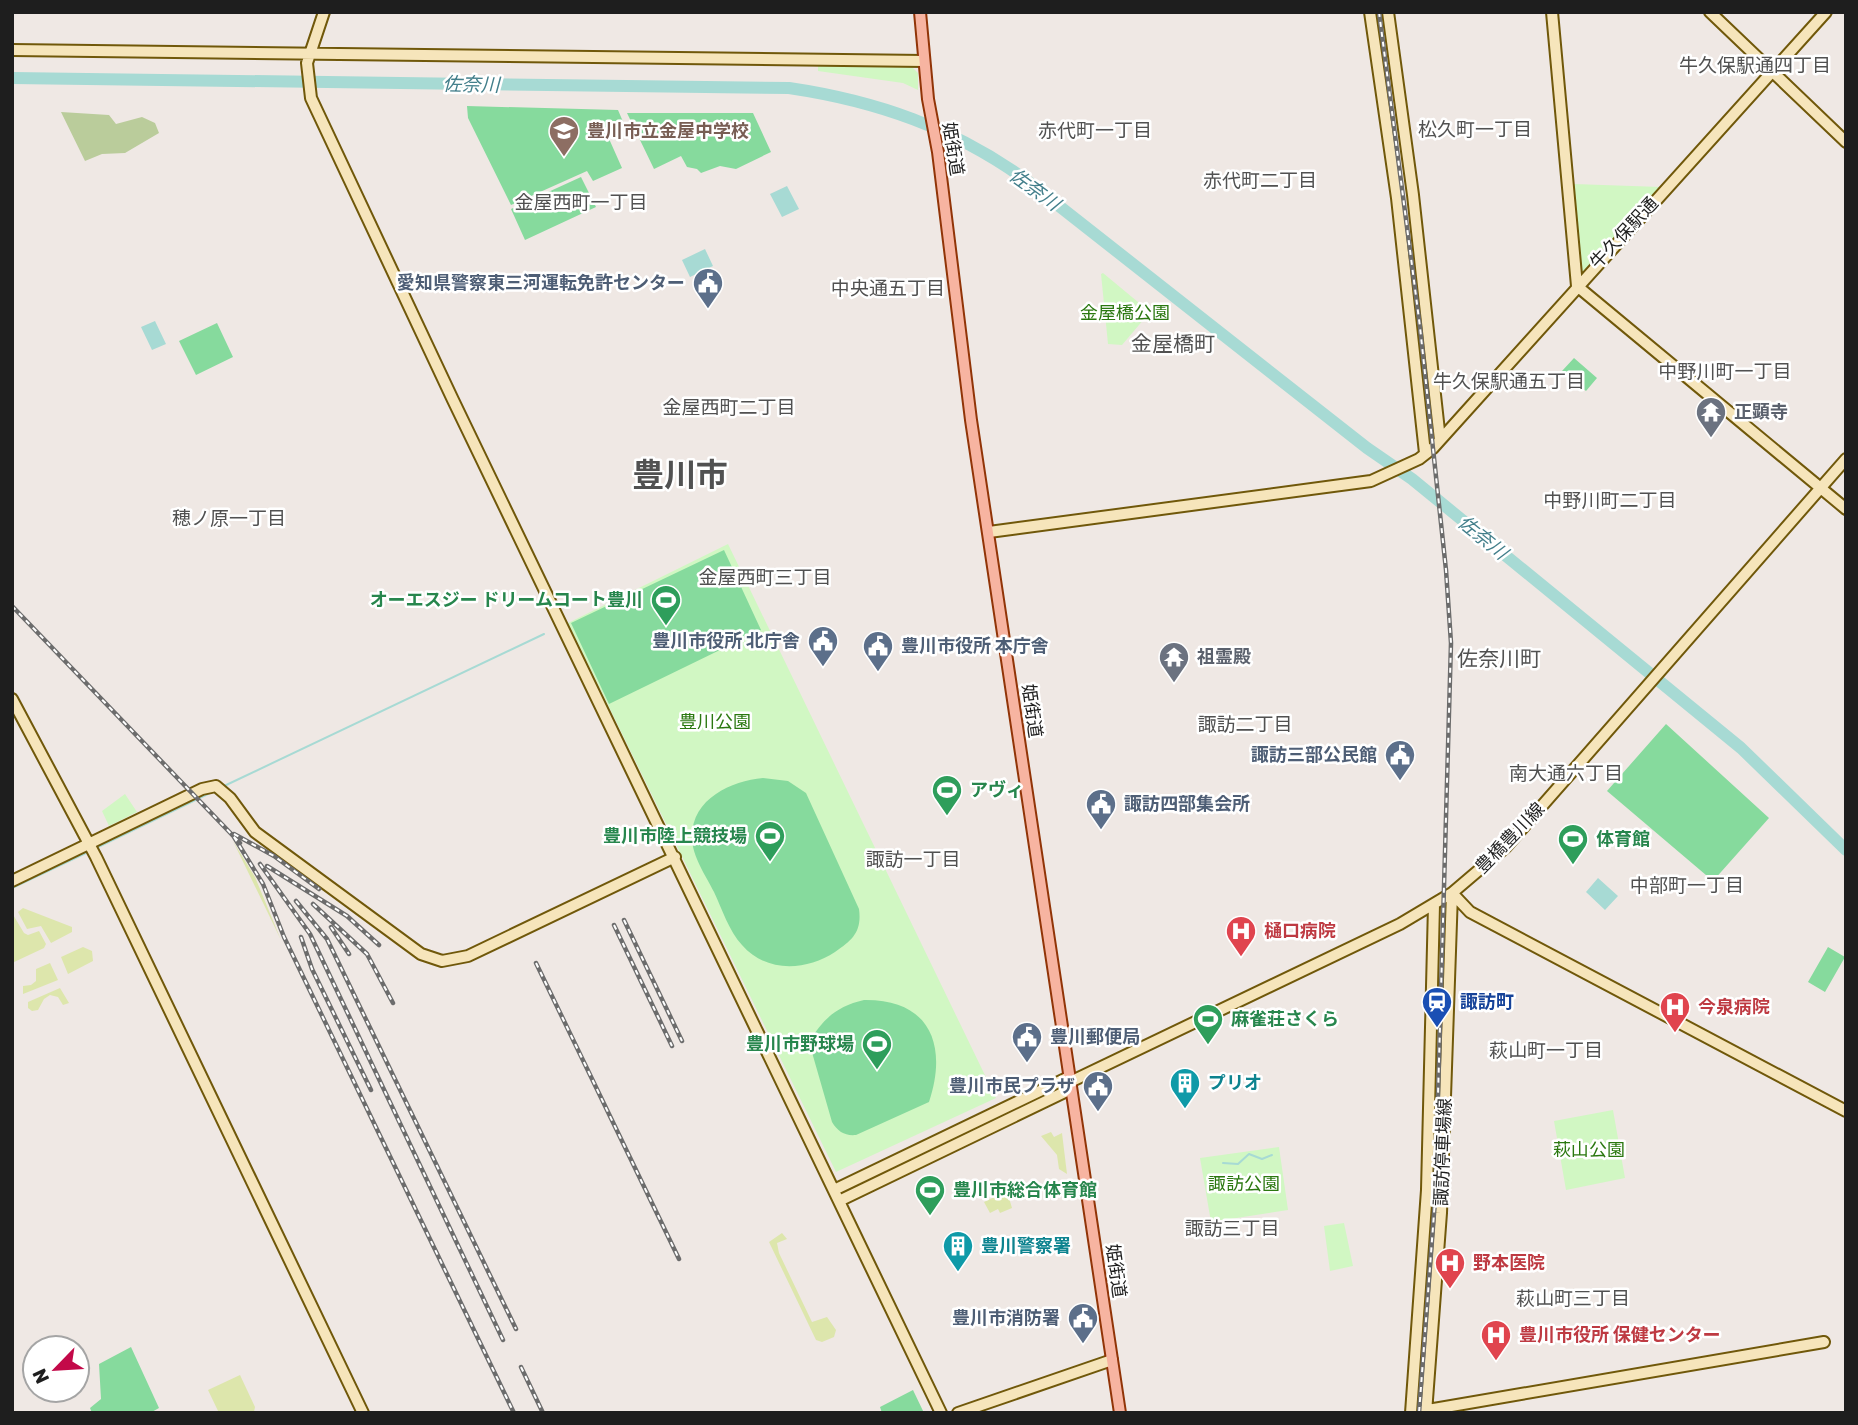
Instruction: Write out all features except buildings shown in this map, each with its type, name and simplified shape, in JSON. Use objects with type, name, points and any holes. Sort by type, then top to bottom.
[{"type":"main road","name":"姫街道","points":[[920,12],[928,99],[971,421],[1119,1413]]},
{"type":"street","points":[[324,12],[307,68],[311,97],[453,400],[941,1413]]},
{"type":"street","points":[[1370,12],[1397,198],[1421,456]]},
{"type":"street","points":[[1388,12],[1413,195],[1440,440]]},
{"type":"street","points":[[1552,12],[1577,286],[1846,509]]},
{"type":"street","points":[[1710,12],[1846,142]]},
{"type":"street","name":"牛久保駅通","points":[[989,532],[1371,481],[1421,456],[1440,440],[1826,12]]},
{"type":"street","points":[[12,50],[924,61]]},
{"type":"street","name":"豊橋豊川線","points":[[836,1195],[1434,905],[1452,893],[1506,847],[1846,459]]},
{"type":"street","points":[[12,699],[89,843],[363,1413]]},
{"type":"street","points":[[12,881],[202,789],[216,786],[223,790],[255,832],[421,954],[442,961],[468,956],[674,857]]},
{"type":"street","points":[[1452,893],[1470,912],[1846,1111]]},
{"type":"street","name":"諏訪停車場線","points":[[1420,1412],[1441,1213],[1452,893]]},
{"type":"street","name":"諏訪停車場線","points":[[1420,1412],[1434,905]]},
{"type":"street","points":[[1420,1412],[1824,1342]]},
{"type":"street","points":[[958,1413],[1112,1360]]},
{"type":"green space","points":[[818,65],[911,66],[918,73],[918,90],[903,83],[818,71]]},
{"type":"green space","points":[[467,106],[618,110],[624,124],[606,132],[622,168],[593,181],[587,171],[511,205],[468,118]]},
{"type":"green space","points":[[61,112],[109,115],[116,124],[142,117],[155,123],[159,133],[125,153],[102,154],[85,161]]},
{"type":"green space","points":[[627,113],[753,113],[771,152],[736,169],[720,166],[701,173],[697,169],[687,167],[681,156],[654,169]]},
{"type":"green space","points":[[581,177],[596,207],[525,240],[511,209]]},
{"type":"green space","points":[[1571,186],[1661,187],[1581,276]]},
{"type":"green space","name":"金屋橋公園","points":[[1103,273],[1150,312],[1122,345],[1108,344]]},
{"type":"green space","points":[[217,323],[233,357],[196,375],[179,341]]},
{"type":"green space","points":[[1574,358],[1597,378],[1586,391],[1562,371]]},
{"type":"green space","name":"豊川公園","points":[[728,544],[996,1098],[836,1172],[568,623]]},
{"type":"green space","name":"オーエスジー ドリームコート豊川","points":[[724,550],[761,630],[609,704],[571,623]]},
{"type":"green space","points":[[1666,724],[1769,818],[1713,881],[1607,791]]},
{"type":"green space","name":"豊川市陸上競技場","points":[[763,778],[788,781],[806,793],[859,909],[857,929],[847,943],[824,958],[799,966],[774,965],[763,961],[742,945],[730,927],[694,852],[693,824],[706,803],[726,788]]},
{"type":"green space","points":[[125,794],[137,812],[109,826],[102,811]]},
{"type":"green space","points":[[233,841],[255,877],[281,940]]},
{"type":"green space","points":[[23,908],[72,927],[72,932],[51,943],[41,926],[27,929],[18,912]]},
{"type":"green space","points":[[12,913],[24,933],[28,935],[39,931],[46,944],[44,948],[12,963]]},
{"type":"green space","points":[[83,947],[92,951],[93,961],[68,974],[61,957]]},
{"type":"green space","points":[[1828,947],[1845,957],[1825,992],[1808,982]]},
{"type":"green space","points":[[50,963],[58,980],[23,994],[23,986],[36,981],[36,969]]},
{"type":"green space","points":[[60,988],[69,1003],[63,1005],[58,997],[50,995],[44,999],[38,1010],[32,1011],[28,1008],[28,1002]]},
{"type":"green space","name":"豊川市野球場","points":[[864,1000],[905,1007],[919,1017],[934,1044],[934,1081],[929,1102],[856,1135],[848,1135],[839,1131],[832,1122],[809,1042],[832,1015],[846,1006]]},
{"type":"green space","name":"萩山公園","points":[[1613,1110],[1625,1178],[1566,1190],[1554,1121]]},
{"type":"green space","points":[[1051,1132],[1054,1137],[1062,1133],[1067,1174],[1059,1169],[1057,1155],[1041,1136]]},
{"type":"green space","name":"諏訪公園","points":[[1279,1147],[1288,1210],[1211,1222],[1200,1158]]},
{"type":"green space","points":[[1007,1191],[1012,1208],[1000,1213],[998,1209],[990,1213],[984,1202]]},
{"type":"green space","points":[[1344,1223],[1353,1266],[1330,1271],[1324,1226]]},
{"type":"green space","points":[[782,1233],[787,1239],[777,1243],[779,1253],[812,1322],[827,1317],[836,1330],[834,1337],[822,1342],[816,1340],[769,1242]]},
{"type":"green space","points":[[131,1347],[159,1408],[150,1413],[92,1413],[90,1408],[101,1399],[99,1364]]},
{"type":"green space","points":[[240,1375],[255,1407],[254,1412],[219,1413],[208,1390]]},
{"type":"green space","points":[[913,1390],[924,1413],[882,1413],[880,1407]]},
{"type":"water","points":[[787,186],[799,209],[782,217],[770,194]]},
{"type":"water","points":[[705,249],[713,266],[690,277],[682,260]]},
{"type":"water","points":[[155,321],[166,344],[152,350],[141,327]]},
{"type":"water","points":[[1598,878],[1618,896],[1605,910],[1586,892]]},
{"type":"waterway","name":"佐奈川","points":[[12,78],[789,88],[884,109],[943,131],[1026,180],[1367,448],[1412,479],[1741,748],[1846,850]]},
{"type":"waterway","points":[[222,787],[544,634]]},
{"type":"waterway","points":[[96,848],[214,791]]},
{"type":"waterway","points":[[12,888],[88,852]]},
{"type":"waterway","points":[[1223,1163],[1238,1164],[1249,1154],[1262,1159],[1272,1155]]},
{"type":"railway","points":[[1379,12],[1420,327],[1446,570],[1451,643],[1435,1200],[1419,1413]]},
{"type":"railway","points":[[12,606],[240,843]]},
{"type":"railway","points":[[234,834],[274,856],[319,889]]},
{"type":"railway","points":[[234,837],[263,884],[284,937],[514,1413]]},
{"type":"railway","points":[[260,864],[310,934],[503,1340]]},
{"type":"railway","points":[[267,866],[347,916],[379,945]]},
{"type":"railway","points":[[296,901],[327,939],[516,1329]]},
{"type":"railway","points":[[313,904],[367,954],[393,1003]]},
{"type":"railway","points":[[624,920],[682,1041]]},
{"type":"railway","points":[[614,925],[672,1046]]},
{"type":"railway","points":[[331,927],[349,954]]},
{"type":"railway","points":[[301,937],[312,969],[371,1090]]},
{"type":"railway","points":[[536,963],[679,1259]]},
{"type":"railway","points":[[521,1367],[543,1413]]},
{"type":"place","name":"豊川市立金屋中学校","points":[[564,158]]},
{"type":"place","name":"愛知県警察東三河運転免許センター","points":[[708,310]]},
{"type":"place","name":"正顕寺","points":[[1711,439]]},
{"type":"place","name":"オーエスジー ドリームコート豊川","points":[[666,627]]},
{"type":"place","name":"豊川市役所 北庁舎","points":[[823,668]]},
{"type":"place","name":"豊川市役所 本庁舎","points":[[878,673]]},
{"type":"place","name":"祖霊殿","points":[[1174,684]]},
{"type":"place","name":"諏訪三部公民館","points":[[1400,782]]},
{"type":"place","name":"アヴィ","points":[[947,817]]},
{"type":"place","name":"諏訪四部集会所","points":[[1101,831]]},
{"type":"place","name":"豊川市陸上競技場","points":[[770,863]]},
{"type":"place","name":"体育館","points":[[1573,866]]},
{"type":"place","name":"樋口病院","points":[[1241,958]]},
{"type":"place","name":"諏訪町","points":[[1437,1029]]},
{"type":"place","name":"今泉病院","points":[[1675,1034]]},
{"type":"place","name":"麻雀荘さくら","points":[[1208,1046]]},
{"type":"place","name":"豊川郵便局","points":[[1027,1064]]},
{"type":"place","name":"豊川市野球場","points":[[877,1071]]},
{"type":"place","name":"プリオ","points":[[1185,1110]]},
{"type":"place","name":"豊川市民プラザ","points":[[1098,1113]]},
{"type":"place","name":"豊川市総合体育館","points":[[930,1217]]},
{"type":"place","name":"豊川警察署","points":[[958,1273]]},
{"type":"place","name":"野本医院","points":[[1450,1290]]},
{"type":"place","name":"豊川市消防署","points":[[1083,1345]]},
{"type":"place","name":"豊川市役所 保健センター","points":[[1496,1362]]},
{"type":"district","name":"牛久保駅通四丁目","points":[[1755,65]]},
{"type":"district","name":"松久町一丁目","points":[[1475,129]]},
{"type":"district","name":"赤代町一丁目","points":[[1095,130]]},
{"type":"district","name":"赤代町二丁目","points":[[1260,180]]},
{"type":"district","name":"金屋西町一丁目","points":[[581,202]]},
{"type":"district","name":"中央通五丁目","points":[[888,288]]},
{"type":"district","name":"金屋橋町","points":[[1173,344]]},
{"type":"district","name":"中野川町一丁目","points":[[1725,371]]},
{"type":"district","name":"牛久保駅通五丁目","points":[[1509,381]]},
{"type":"district","name":"金屋西町二丁目","points":[[729,407]]},
{"type":"district","name":"豊川市","points":[[680,475]]},
{"type":"district","name":"中野川町二丁目","points":[[1610,500]]},
{"type":"district","name":"穂ノ原一丁目","points":[[229,518]]},
{"type":"district","name":"金屋西町三丁目","points":[[765,577]]},
{"type":"district","name":"佐奈川町","points":[[1499,659]]},
{"type":"district","name":"諏訪二丁目","points":[[1245,724]]},
{"type":"district","name":"南大通六丁目","points":[[1566,773]]},
{"type":"district","name":"諏訪一丁目","points":[[913,859]]},
{"type":"district","name":"中部町一丁目","points":[[1687,885]]},
{"type":"district","name":"萩山町一丁目","points":[[1546,1050]]},
{"type":"district","name":"諏訪三丁目","points":[[1232,1228]]},
{"type":"district","name":"萩山町三丁目","points":[[1573,1298]]}]
